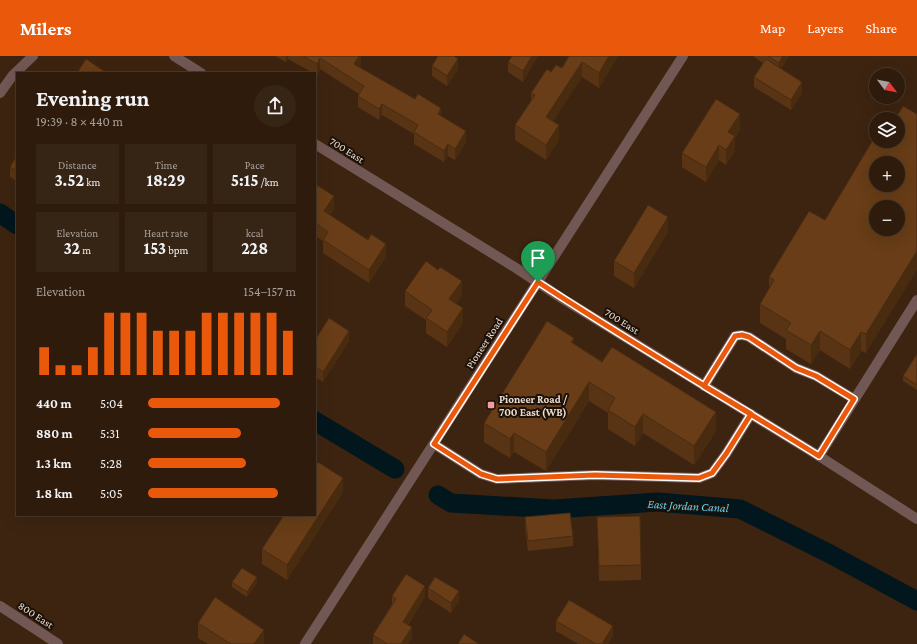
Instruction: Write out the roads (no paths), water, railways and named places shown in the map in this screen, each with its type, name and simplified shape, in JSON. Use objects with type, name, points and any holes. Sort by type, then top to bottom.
[{"type":"street","points":[[0,93],[13,75],[32,56]]},
{"type":"street","points":[[174,56],[199,72]]},
{"type":"street","name":"Pioneer Road","points":[[305,644],[683,56]]},
{"type":"street","name":"700 East","points":[[316,145],[819,456],[917,519]]},
{"type":"street","points":[[819,456],[917,300]]},
{"type":"street","points":[[704,386],[735,336],[742,335],[749,337],[796,368],[816,376],[854,399]]},
{"type":"street","points":[[434,444],[481,474],[497,479],[595,475],[699,478],[712,473],[726,454],[751,414]]},
{"type":"street","name":"800 East","points":[[0,606],[58,644]]},
{"type":"waterway","name":"East Jordan Canal","points":[[0,213],[16,224]]},
{"type":"waterway","name":"East Jordan Canal","points":[[316,422],[395,469]]},
{"type":"waterway","name":"East Jordan Canal","points":[[438,495],[451,503],[554,509],[658,502],[740,509],[830,554],[917,601]]},
{"type":"place","name":"Pioneer Road / 700 East (WB)","points":[[491,405]]}]
